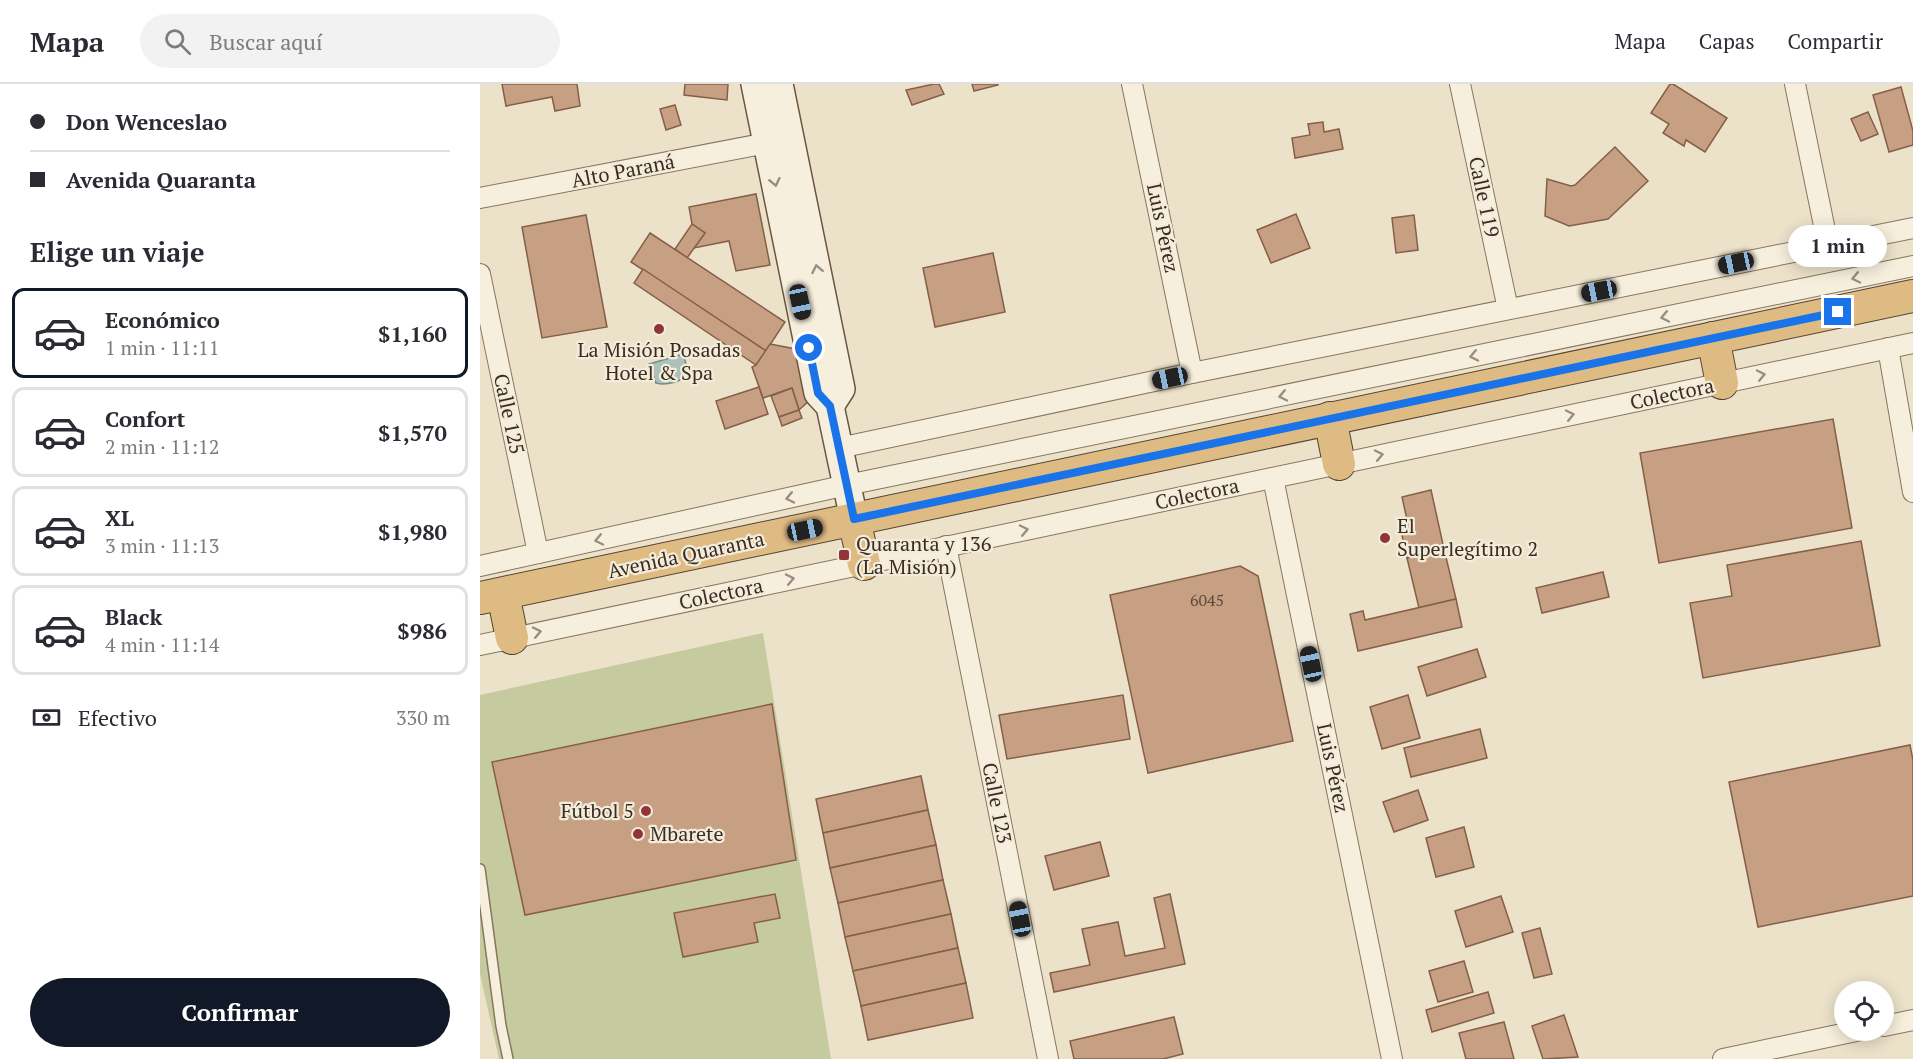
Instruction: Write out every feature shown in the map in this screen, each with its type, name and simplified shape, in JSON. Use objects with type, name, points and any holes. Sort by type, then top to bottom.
[{"type":"highway","name":"Avenida Quaranta","points":[[491,596],[1913,296]]},
{"type":"highway","points":[[1713,338],[1722,383]]},
{"type":"highway","points":[[1330,418],[1340,464]]},
{"type":"highway","points":[[854,519],[864,564]]},
{"type":"highway","points":[[491,596],[512,638]]},
{"type":"main road","points":[[755,84],[818,393],[830,406],[854,519]]},
{"type":"main road","points":[[779,84],[841,388],[830,406]]},
{"type":"street","name":"Luis Pérez","points":[[1132,84],[1192,373]]},
{"type":"street","name":"Calle 119","points":[[1460,84],[1508,309]]},
{"type":"street","points":[[1796,84],[1828,245]]},
{"type":"street","name":"Alto Paraná","points":[[480,198],[767,143]]},
{"type":"street","points":[[839,448],[1192,373],[1913,228]]},
{"type":"street","points":[[480,566],[847,485],[1913,266]]},
{"type":"street","name":"Calle 125","points":[[480,274],[538,553]]},
{"type":"street","name":"Colectora","points":[[480,645],[1913,343]]},
{"type":"street","points":[[1888,348],[1913,492]]},
{"type":"street","name":"Luis Pérez","points":[[1273,478],[1392,1059]]},
{"type":"street","name":"Calle 123","points":[[946,546],[1048,1059]]},
{"type":"street","points":[[1894,1024],[1913,1020]]},
{"type":"street","points":[[1723,1059],[1834,1036]]},
{"type":"lane","points":[[480,869],[501,1026],[508,1059]]},
{"type":"green space","name":"Mbarete","points":[[763,633],[831,1059],[499,1059],[480,974],[480,695]]},
{"type":"water","points":[[683,352],[689,376],[669,383],[656,383],[649,364],[680,355]]},
{"type":"building","points":[[502,84],[577,84],[580,106],[555,111],[552,97],[506,106]]},
{"type":"building","points":[[685,84],[728,84],[727,100],[684,95]]},
{"type":"building","points":[[939,84],[944,94],[912,105],[906,90]]},
{"type":"building","points":[[972,84],[998,84],[998,85],[974,91]]},
{"type":"building","points":[[1670,84],[1727,118],[1705,152],[1686,140],[1684,146],[1663,133],[1669,124],[1651,113]]},
{"type":"building","points":[[1901,87],[1913,131],[1913,145],[1889,152],[1873,95]]},
{"type":"building","points":[[675,105],[681,125],[666,130],[660,109]]},
{"type":"building","points":[[1868,112],[1878,134],[1861,141],[1851,119]]},
{"type":"building","points":[[1323,122],[1324,132],[1339,129],[1343,149],[1295,158],[1292,138],[1310,135],[1308,124]]},
{"type":"building","points":[[1615,147],[1648,181],[1608,219],[1569,226],[1545,216],[1547,179],[1571,186],[1575,185]]},
{"type":"building","points":[[756,194],[770,265],[736,271],[729,241],[694,248],[705,233],[692,224],[689,207]]},
{"type":"building","points":[[1296,214],[1310,248],[1271,263],[1257,230]]},
{"type":"building","points":[[586,215],[607,327],[542,338],[522,227]]},
{"type":"building","points":[[1414,215],[1418,250],[1396,253],[1392,218]]},
{"type":"building","points":[[692,224],[705,233],[687,258],[675,249]]},
{"type":"building","points":[[650,233],[785,322],[766,351],[631,262]]},
{"type":"building","points":[[993,253],[1005,312],[935,327],[923,268]]},
{"type":"building","points":[[643,269],[766,351],[756,365],[634,283]]},
{"type":"building","points":[[770,344],[801,350],[812,398],[799,410],[792,388],[763,398],[752,367],[756,365]]},
{"type":"building","points":[[759,387],[768,414],[725,429],[716,401]]},
{"type":"building","points":[[792,388],[799,410],[779,417],[771,396]]},
{"type":"building","points":[[799,410],[802,418],[782,426],[779,417]]},
{"type":"building","points":[[1833,419],[1852,528],[1659,563],[1640,453]]},
{"type":"building","points":[[1431,490],[1444,549],[1407,558],[1400,526],[1408,524],[1402,497]]},
{"type":"building","points":[[1861,541],[1880,646],[1703,678],[1690,603],[1732,596],[1727,565]]},
{"type":"building","points":[[1444,549],[1456,599],[1419,608],[1407,558]]},
{"type":"building","points":[[1240,566],[1258,576],[1293,741],[1148,773],[1110,595]]},
{"type":"building","points":[[1603,572],[1609,597],[1542,613],[1536,588]]},
{"type":"building","points":[[1456,599],[1462,627],[1358,651],[1350,614],[1363,611],[1365,620]]},
{"type":"building","points":[[1477,649],[1486,677],[1427,696],[1418,667]]},
{"type":"building","points":[[1123,695],[1130,739],[1007,759],[999,715]]},
{"type":"building","points":[[1408,695],[1420,738],[1382,749],[1370,707]]},
{"type":"building","name":"Fútbol 5","points":[[772,704],[796,860],[525,915],[492,762]]},
{"type":"building","points":[[1480,729],[1487,758],[1411,777],[1404,748]]},
{"type":"building","points":[[1910,745],[1913,760],[1913,896],[1758,927],[1729,782]]},
{"type":"building","points":[[921,776],[928,810],[823,833],[816,799]]},
{"type":"building","points":[[1418,790],[1428,820],[1394,832],[1383,802]]},
{"type":"building","points":[[928,810],[936,845],[830,868],[823,833]]},
{"type":"building","points":[[1464,827],[1474,867],[1436,877],[1426,838]]},
{"type":"building","points":[[1100,842],[1109,876],[1054,890],[1045,856]]},
{"type":"building","points":[[936,845],[943,880],[838,903],[830,868]]},
{"type":"building","points":[[943,880],[951,914],[845,937],[838,903]]},
{"type":"building","points":[[775,894],[780,918],[754,923],[758,942],[683,957],[674,913]]},
{"type":"building","points":[[1170,894],[1185,964],[1054,992],[1050,973],[1090,965],[1082,929],[1118,922],[1125,956],[1165,948],[1154,898]]},
{"type":"building","points":[[1501,896],[1513,932],[1466,947],[1455,911]]},
{"type":"building","points":[[951,914],[958,948],[853,971],[845,937]]},
{"type":"building","points":[[1540,928],[1552,974],[1534,978],[1522,933]]},
{"type":"building","points":[[958,948],[966,983],[861,1006],[853,971]]},
{"type":"building","points":[[1464,961],[1473,992],[1438,1002],[1429,971]]},
{"type":"building","points":[[966,983],[973,1018],[868,1040],[861,1006]]},
{"type":"building","points":[[1488,992],[1494,1013],[1432,1032],[1426,1010]]},
{"type":"building","points":[[1564,1015],[1578,1057],[1543,1059],[1532,1026]]},
{"type":"building","points":[[1174,1017],[1183,1054],[1163,1059],[1074,1059],[1070,1041]]},
{"type":"building","points":[[1504,1022],[1514,1059],[1466,1059],[1459,1033]]},
{"type":"place","name":"La Misión Posadas Hotel & Spa","points":[[659,329]]},
{"type":"place","name":"El Superlegítimo 2","points":[[1385,538]]},
{"type":"place","name":"Quaranta y 136 (La Misión)","points":[[844,555]]},
{"type":"place","name":"Fútbol 5","points":[[646,811]]},
{"type":"place","name":"Mbarete","points":[[638,834]]},
{"type":"route","points":[[809,348],[818,393],[830,406],[854,519],[1838,312]]}]
